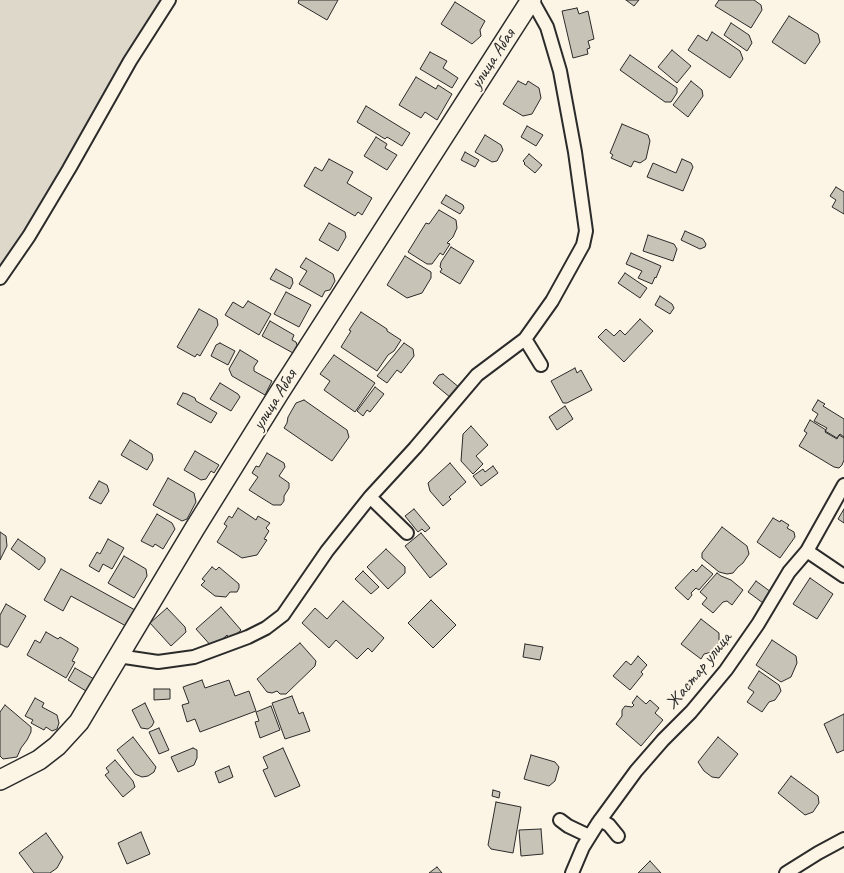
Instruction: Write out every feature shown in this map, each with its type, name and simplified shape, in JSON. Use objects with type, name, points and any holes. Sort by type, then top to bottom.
[{"type":"main road","name":"улица Абая","points":[[0,780],[38,760],[57,746],[79,722],[195,528],[279,393],[532,0]]},
{"type":"street","points":[[0,278],[29,236],[130,61],[169,0]]},
{"type":"street","points":[[118,656],[158,662],[194,657],[248,637],[266,628],[283,615],[327,550],[370,497],[416,448],[477,375],[525,339],[552,301],[583,244],[586,231],[575,152],[560,71],[547,27],[532,0]]},
{"type":"street","points":[[525,339],[541,365]]},
{"type":"street","name":"Жастар улица","points":[[572,873],[582,847],[636,771],[691,712],[726,670],[758,624],[789,572],[807,551],[844,485]]},
{"type":"street","points":[[370,497],[407,534]]},
{"type":"street","points":[[807,551],[844,576]]},
{"type":"street","points":[[560,820],[568,826],[590,836]]},
{"type":"street","points":[[600,820],[608,825],[618,836]]},
{"type":"street","points":[[786,873],[844,839]]},
{"type":"shaded area","points":[[0,0],[176,0],[0,284]]},
{"type":"building","points":[[299,0],[338,0],[327,20],[298,3]]},
{"type":"building","points":[[626,0],[639,0],[634,6]]},
{"type":"building","points":[[719,0],[754,0],[761,5],[762,10],[751,28],[715,6]]},
{"type":"building","points":[[455,2],[485,21],[480,30],[481,36],[472,44],[441,24]]},
{"type":"building","points":[[577,8],[579,14],[588,11],[594,39],[588,41],[590,48],[587,49],[588,54],[573,58],[562,11]]},
{"type":"building","points":[[789,16],[818,34],[820,42],[805,64],[772,42]]},
{"type":"building","points":[[731,23],[749,35],[752,43],[747,51],[724,35]]},
{"type":"building","points":[[712,32],[740,51],[743,59],[730,78],[688,50],[698,35],[707,41]]},
{"type":"building","points":[[672,50],[691,66],[677,83],[658,67]]},
{"type":"building","points":[[430,52],[447,61],[443,68],[458,78],[452,88],[420,69]]},
{"type":"building","points":[[630,55],[677,88],[677,93],[671,102],[665,102],[620,70]]},
{"type":"building","points":[[416,77],[436,89],[438,85],[452,94],[437,120],[425,112],[421,118],[399,105]]},
{"type":"building","points":[[518,81],[526,85],[528,81],[539,88],[541,98],[532,114],[523,116],[503,104]]},
{"type":"building","points":[[691,81],[702,90],[703,96],[688,117],[673,105]]},
{"type":"building","points":[[366,106],[410,133],[402,146],[387,137],[385,139],[357,122]]},
{"type":"building","points":[[622,124],[648,135],[650,141],[646,159],[640,163],[634,161],[631,167],[611,158],[613,155],[610,153]]},
{"type":"building","points":[[527,126],[543,135],[536,146],[521,137]]},
{"type":"building","points":[[485,135],[501,145],[503,150],[497,161],[492,162],[475,152]]},
{"type":"building","points":[[376,137],[387,144],[385,148],[397,155],[387,170],[364,156]]},
{"type":"building","points":[[465,152],[479,160],[475,167],[461,160]]},
{"type":"building","points":[[529,154],[542,165],[535,173],[523,161]]},
{"type":"building","points":[[329,159],[353,172],[347,183],[372,198],[362,215],[358,212],[355,216],[304,186],[315,167],[322,171]]},
{"type":"building","points":[[682,159],[691,163],[693,167],[683,191],[647,177],[653,163],[676,173]]},
{"type":"building","points":[[836,187],[844,192],[844,214],[832,207],[836,200],[830,196]]},
{"type":"building","points":[[446,195],[463,205],[464,208],[460,214],[441,203]]},
{"type":"building","points":[[439,210],[456,220],[457,228],[453,237],[447,243],[450,244],[443,255],[440,253],[432,264],[427,264],[408,252],[426,223],[429,224]]},
{"type":"building","points":[[329,223],[345,232],[346,237],[338,251],[319,240]]},
{"type":"building","points":[[685,231],[703,239],[706,244],[705,247],[700,249],[681,240]]},
{"type":"building","points":[[648,235],[674,244],[677,249],[673,261],[643,251]]},
{"type":"building","points":[[451,247],[474,261],[460,284],[440,272],[442,269],[440,267],[441,262]]},
{"type":"building","points":[[631,253],[661,266],[652,284],[638,278],[642,271],[626,264]]},
{"type":"building","points":[[405,256],[431,272],[431,278],[422,293],[407,298],[387,285]]},
{"type":"building","points":[[306,258],[333,274],[335,281],[330,290],[325,291],[322,297],[299,284],[307,271],[300,267]]},
{"type":"building","points":[[276,269],[292,278],[293,283],[290,289],[270,279]]},
{"type":"building","points":[[625,273],[647,288],[640,298],[618,283]]},
{"type":"building","points":[[286,292],[311,305],[299,327],[274,314]]},
{"type":"building","points":[[660,296],[672,304],[674,308],[670,314],[655,305]]},
{"type":"building","points":[[248,301],[271,314],[259,335],[225,315],[233,302],[243,308]]},
{"type":"building","points":[[199,309],[217,319],[218,325],[200,356],[197,354],[195,357],[177,347]]},
{"type":"building","points":[[361,312],[401,340],[377,371],[341,347]]},
{"type":"building","points":[[640,319],[653,331],[624,362],[598,337],[606,329],[614,336],[620,330],[625,335]]},
{"type":"building","points":[[270,321],[294,335],[292,340],[297,345],[293,353],[262,336]]},
{"type":"building","points":[[220,343],[235,351],[228,365],[211,356],[216,345]]},
{"type":"building","points":[[404,343],[413,349],[414,356],[401,373],[397,370],[387,383],[377,376]]},
{"type":"building","points":[[240,350],[258,361],[254,371],[272,381],[265,395],[232,376],[229,369]]},
{"type":"building","points":[[334,355],[375,383],[355,412],[324,390],[330,381],[320,374]]},
{"type":"building","points":[[575,368],[577,373],[581,370],[592,390],[567,403],[563,403],[551,381]]},
{"type":"building","points":[[443,374],[460,388],[451,398],[433,383],[439,375]]},
{"type":"building","points":[[220,383],[240,397],[231,411],[210,399]]},
{"type":"building","points":[[375,387],[384,394],[370,412],[367,410],[363,416],[357,411]]},
{"type":"building","points":[[183,393],[195,398],[196,401],[217,413],[211,423],[177,404]]},
{"type":"building","points":[[304,400],[347,430],[349,437],[332,461],[284,428],[296,403]]},
{"type":"building","points":[[818,400],[825,404],[823,406],[844,419],[844,437],[840,434],[837,438],[825,431],[827,428],[814,421],[818,414],[812,410]]},
{"type":"building","points":[[565,406],[573,419],[557,430],[549,417]]},
{"type":"building","points":[[810,420],[837,439],[839,435],[844,438],[844,460],[839,468],[834,467],[799,446],[807,433],[804,431]]},
{"type":"building","points":[[471,426],[488,445],[476,456],[483,464],[473,474],[461,461],[463,434]]},
{"type":"building","points":[[130,440],[152,454],[153,460],[147,470],[121,455]]},
{"type":"building","points":[[195,451],[219,465],[214,473],[211,471],[206,479],[201,480],[184,470]]},
{"type":"building","points":[[267,453],[284,463],[285,467],[279,476],[289,483],[289,488],[281,505],[273,505],[249,490],[258,477],[252,473],[256,466],[259,467]]},
{"type":"building","points":[[450,463],[466,482],[449,497],[451,499],[443,506],[430,491],[428,483]]},
{"type":"building","points":[[493,466],[498,473],[481,486],[473,476],[483,469],[485,472]]},
{"type":"building","points":[[168,478],[194,493],[196,502],[187,519],[182,521],[153,505]]},
{"type":"building","points":[[99,481],[107,485],[109,491],[101,504],[89,498]]},
{"type":"building","points":[[238,508],[256,520],[258,516],[270,523],[266,528],[269,531],[264,539],[267,540],[257,555],[242,558],[217,542],[227,526],[224,524],[229,516],[232,518]]},
{"type":"building","points":[[414,509],[430,528],[425,532],[422,529],[418,532],[405,516]]},
{"type":"building","points":[[844,509],[844,523],[838,519]]},
{"type":"building","points":[[157,514],[172,523],[175,529],[163,549],[155,544],[153,547],[141,541]]},
{"type":"building","points":[[773,518],[789,525],[787,528],[794,532],[795,537],[780,558],[757,542]]},
{"type":"building","points":[[722,527],[747,546],[749,554],[733,573],[719,572],[702,558],[702,553]]},
{"type":"building","points":[[0,532],[6,536],[7,546],[0,560]]},
{"type":"building","points":[[421,533],[447,564],[430,578],[405,546]]},
{"type":"building","points":[[18,539],[45,558],[45,562],[39,570],[11,549]]},
{"type":"building","points":[[108,539],[124,548],[112,569],[103,564],[99,572],[89,566],[97,552],[100,554]]},
{"type":"building","points":[[386,549],[405,567],[405,573],[388,589],[367,567]]},
{"type":"building","points":[[124,556],[146,569],[147,576],[134,598],[108,583]]},
{"type":"building","points":[[702,565],[713,574],[699,590],[696,588],[691,593],[692,595],[688,600],[675,588],[693,569],[696,572]]},
{"type":"building","points":[[212,567],[216,570],[219,567],[239,584],[237,592],[230,592],[226,597],[215,596],[201,585],[205,581],[202,579]]},
{"type":"building","points":[[61,569],[135,610],[126,626],[71,596],[63,611],[44,600]]},
{"type":"building","points":[[363,571],[379,587],[371,594],[355,579]]},
{"type":"building","points":[[717,573],[731,580],[743,590],[732,605],[727,601],[723,602],[713,613],[702,604],[707,598],[700,592]]},
{"type":"building","points":[[810,578],[833,594],[817,619],[793,604]]},
{"type":"building","points":[[756,581],[771,592],[768,603],[763,603],[748,592]]},
{"type":"building","points":[[431,600],[456,625],[433,648],[408,623]]},
{"type":"building","points":[[343,601],[384,638],[372,652],[368,648],[357,659],[336,640],[329,648],[302,623],[315,608],[327,619]]},
{"type":"building","points":[[6,604],[26,616],[8,647],[0,644],[0,615]]},
{"type":"building","points":[[221,607],[241,630],[230,640],[227,635],[213,648],[196,629]]},
{"type":"building","points":[[167,608],[185,627],[186,632],[171,646],[150,623]]},
{"type":"building","points":[[701,619],[719,633],[719,642],[712,652],[704,654],[701,659],[681,644]]},
{"type":"building","points":[[46,632],[58,639],[60,637],[78,648],[72,661],[75,662],[66,678],[27,655],[35,640],[40,643]]},
{"type":"building","points":[[772,640],[796,656],[797,663],[791,677],[781,682],[756,665]]},
{"type":"building","points":[[300,643],[316,661],[315,666],[286,694],[280,694],[277,691],[267,692],[257,679]]},
{"type":"building","points":[[525,644],[543,647],[540,660],[523,657]]},
{"type":"building","points":[[638,656],[647,665],[641,672],[643,674],[630,690],[613,676],[626,661],[631,665]]},
{"type":"building","points":[[75,668],[94,679],[86,691],[68,680]]},
{"type":"building","points":[[759,671],[779,685],[781,691],[775,700],[769,702],[762,712],[747,702],[754,692],[748,688]]},
{"type":"building","points":[[202,680],[205,688],[229,680],[235,696],[249,691],[256,711],[200,732],[195,719],[187,722],[182,705],[189,703],[183,687]]},
{"type":"building","points":[[154,689],[170,689],[170,699],[154,700]]},
{"type":"building","points":[[292,696],[299,714],[303,712],[310,731],[285,739],[272,703]]},
{"type":"building","points":[[637,696],[646,704],[650,700],[659,708],[655,713],[663,720],[641,746],[616,724],[622,716],[622,710],[625,706],[632,707],[634,705],[632,703]]},
{"type":"building","points":[[35,698],[44,703],[42,707],[57,715],[59,723],[57,729],[52,731],[46,727],[44,730],[31,723],[33,720],[25,716]]},
{"type":"building","points":[[145,703],[154,722],[148,729],[141,728],[132,710]]},
{"type":"building","points":[[5,705],[31,727],[31,732],[17,757],[3,759],[0,756],[0,712]]},
{"type":"building","points":[[271,706],[280,730],[260,738],[255,722],[259,721],[256,712]]},
{"type":"building","points":[[844,714],[844,750],[837,753],[824,724]]},
{"type":"building","points":[[159,728],[169,750],[159,754],[149,732]]},
{"type":"building","points":[[133,737],[156,767],[154,772],[148,776],[142,777],[135,774],[117,750]]},
{"type":"building","points":[[718,737],[738,754],[719,778],[712,777],[704,771],[698,762]]},
{"type":"building","points":[[193,748],[197,750],[197,758],[194,765],[178,772],[171,757]]},
{"type":"building","points":[[283,748],[300,786],[275,797],[263,770],[268,768],[263,757]]},
{"type":"building","points":[[531,755],[555,762],[559,767],[555,781],[549,786],[524,779]]},
{"type":"building","points":[[115,760],[133,781],[135,787],[123,797],[105,775],[109,772],[106,768]]},
{"type":"building","points":[[229,766],[233,777],[219,783],[215,772]]},
{"type":"building","points":[[791,776],[818,796],[819,803],[813,812],[805,815],[778,793]]},
{"type":"building","points":[[493,790],[500,792],[499,798],[492,796]]},
{"type":"building","points":[[496,802],[521,807],[513,853],[491,849],[488,845]]},
{"type":"building","points":[[541,829],[543,854],[521,856],[519,830]]},
{"type":"building","points":[[141,832],[150,854],[127,864],[118,843]]},
{"type":"building","points":[[46,833],[63,857],[57,868],[50,873],[34,873],[19,853]]},
{"type":"building","points":[[650,861],[661,873],[638,873]]},
{"type":"building","points":[[437,867],[442,873],[429,873]]}]
